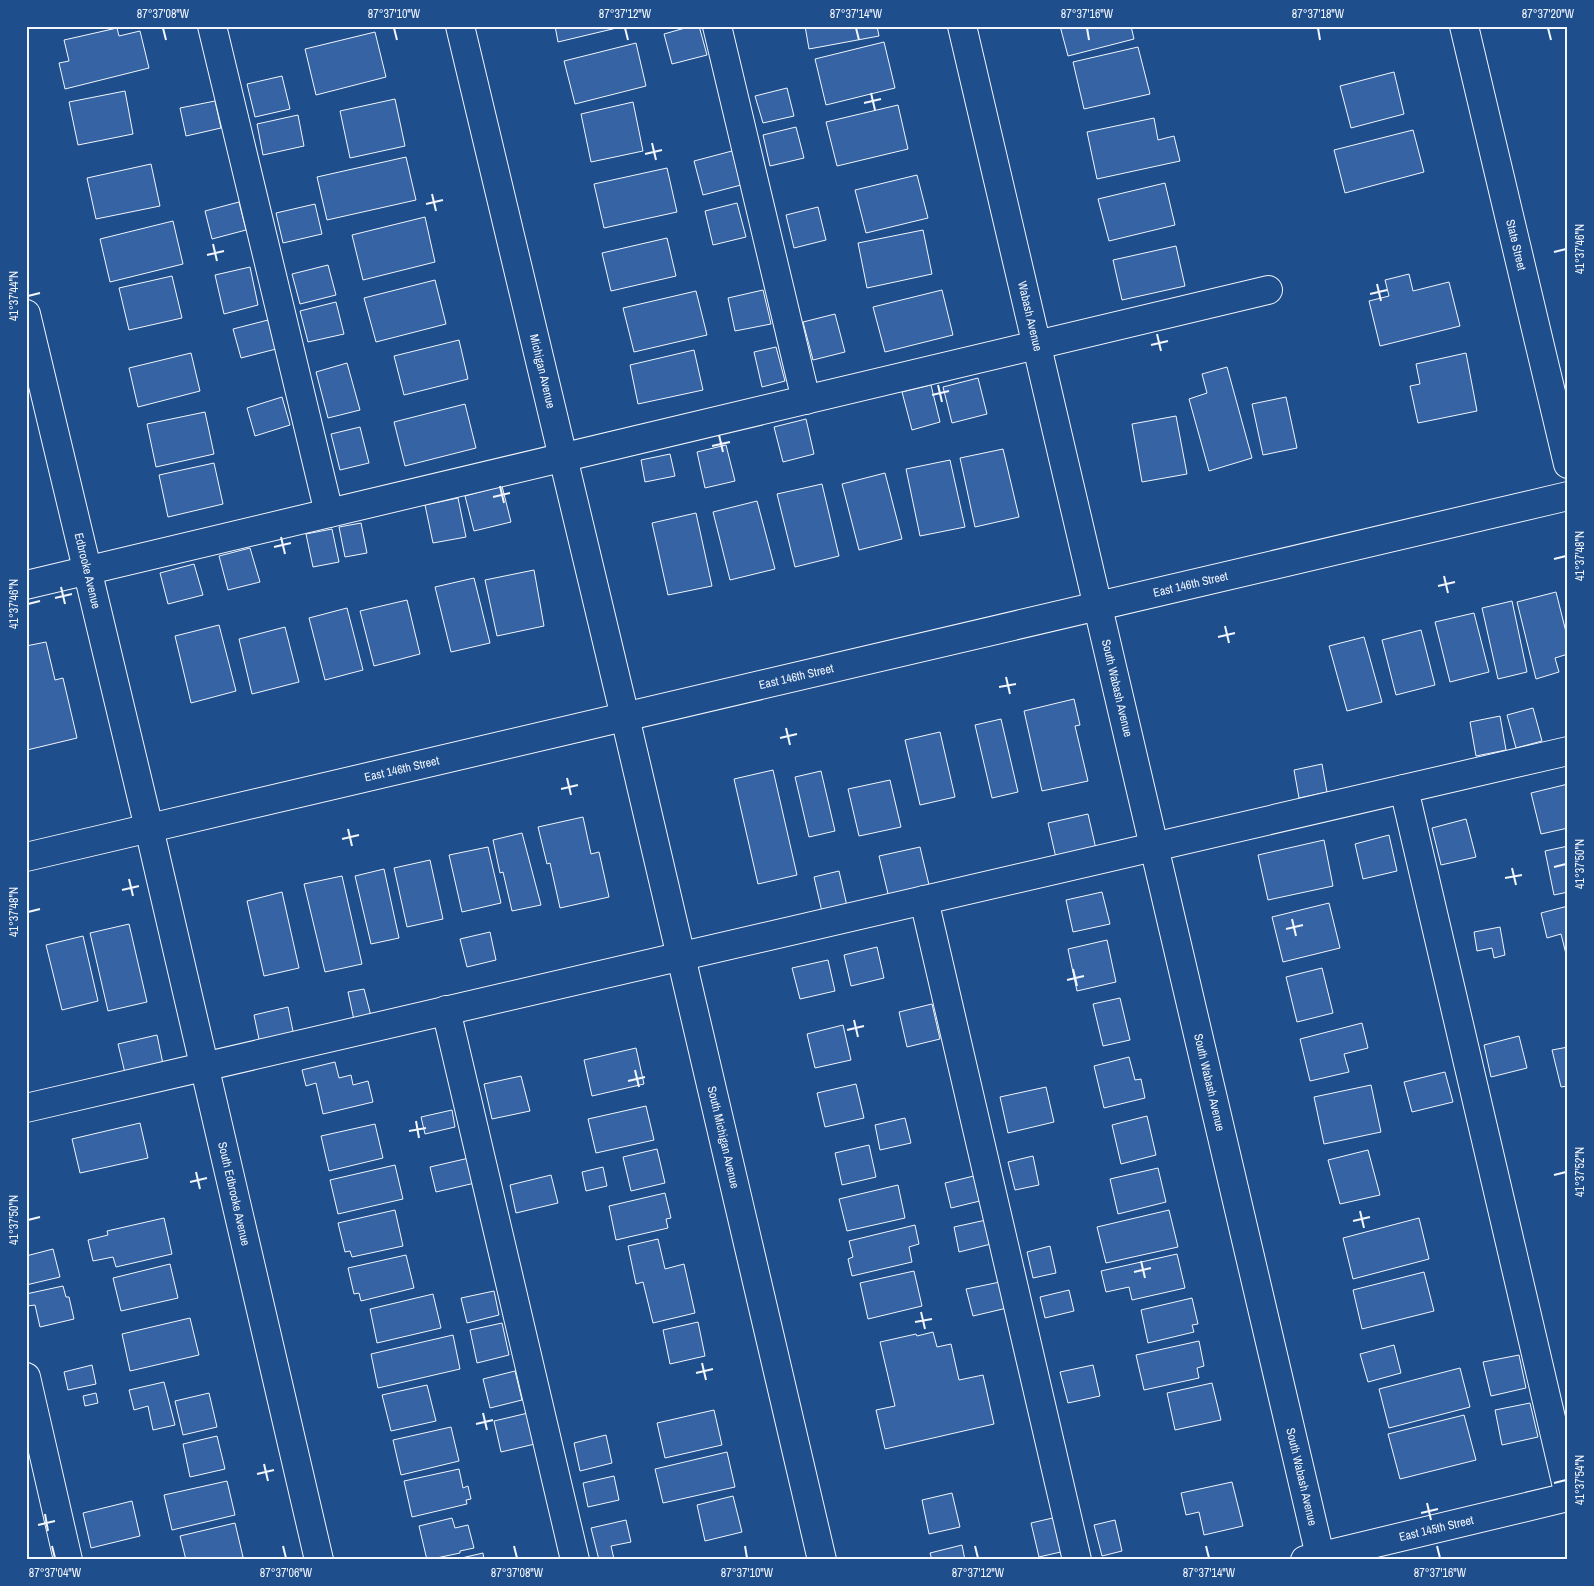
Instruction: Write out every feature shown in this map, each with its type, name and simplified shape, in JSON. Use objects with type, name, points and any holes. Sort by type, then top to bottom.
[{"type":"street","points":[[212,26],[329,513]]},
{"type":"street","name":"Michigan Avenue","points":[[460,26],[625,717]]},
{"type":"street","points":[[716,26],[806,400]]},
{"type":"street","name":"Wabash Avenue","points":[[962,26],[1098,606]]},
{"type":"street","name":"State Street","points":[[1464,26],[1568,464]]},
{"type":"street","points":[[26,585],[1268,290]]},
{"type":"street","name":"Edbrooke Avenue","points":[[26,314],[149,828]]},
{"type":"street","name":"East 146th Street","points":[[26,857],[1568,496]]},
{"type":"street","name":"South Wabash Avenue","points":[[1098,606],[1155,846],[1316,1559]]},
{"type":"street","name":"South Michigan Avenue","points":[[625,717],[822,1560]]},
{"type":"street","points":[[26,1108],[1568,751]]},
{"type":"street","points":[[1404,788],[1568,1491]]},
{"type":"street","name":"South Edbrooke Avenue","points":[[149,828],[319,1560]]},
{"type":"street","points":[[924,900],[1077,1560]]},
{"type":"street","points":[[446,1010],[575,1560]]},
{"type":"street","points":[[26,1377],[68,1560]]},
{"type":"street","name":"East 145th Street","points":[[1316,1559],[1568,1497]]},
{"type":"building","points":[[555,26],[625,26],[558,42]]},
{"type":"building","points":[[692,26],[699,26],[707,55],[672,64],[664,34]]},
{"type":"building","points":[[805,26],[877,26],[879,36],[809,49]]},
{"type":"building","points":[[1060,26],[1131,26],[1134,39],[1068,56]]},
{"type":"building","points":[[117,28],[119,36],[140,31],[149,68],[65,89],[59,63],[69,61],[64,40]]},
{"type":"building","points":[[375,32],[386,77],[316,95],[305,49]]},
{"type":"building","points":[[884,42],[895,88],[826,105],[815,59]]},
{"type":"building","points":[[636,43],[646,86],[575,104],[564,61]]},
{"type":"building","points":[[1138,47],[1150,94],[1084,109],[1073,62]]},
{"type":"building","points":[[1394,72],[1404,114],[1351,128],[1340,86]]},
{"type":"building","points":[[282,76],[290,109],[255,117],[247,84]]},
{"type":"building","points":[[787,88],[794,116],[763,123],[755,96]]},
{"type":"building","points":[[125,91],[133,134],[78,145],[69,102]]},
{"type":"building","points":[[395,99],[405,146],[350,158],[340,111]]},
{"type":"building","points":[[215,101],[221,128],[186,136],[180,108]]},
{"type":"building","points":[[633,102],[643,151],[591,162],[581,114]]},
{"type":"building","points":[[898,105],[908,149],[837,166],[826,122]]},
{"type":"building","points":[[298,115],[304,146],[263,155],[257,124]]},
{"type":"building","points":[[1154,118],[1158,140],[1174,136],[1180,161],[1097,179],[1087,132]]},
{"type":"building","points":[[796,127],[804,158],[770,166],[763,135]]},
{"type":"building","points":[[1413,130],[1424,172],[1345,193],[1334,150]]},
{"type":"building","points":[[732,151],[741,185],[703,195],[694,161]]},
{"type":"building","points":[[406,157],[416,200],[327,220],[317,177]]},
{"type":"building","points":[[151,164],[160,206],[96,219],[87,178]]},
{"type":"building","points":[[667,168],[677,212],[604,228],[594,184]]},
{"type":"building","points":[[917,175],[928,218],[866,233],[855,190]]},
{"type":"building","points":[[1165,183],[1175,225],[1109,241],[1098,199]]},
{"type":"building","points":[[239,202],[246,230],[212,239],[205,211]]},
{"type":"building","points":[[737,203],[746,237],[713,245],[705,211]]},
{"type":"building","points":[[315,204],[322,234],[283,243],[276,213]]},
{"type":"building","points":[[818,207],[826,240],[794,248],[786,215]]},
{"type":"building","points":[[425,217],[435,262],[363,280],[352,235]]},
{"type":"building","points":[[173,221],[183,264],[110,282],[100,239]]},
{"type":"building","points":[[923,230],[932,274],[867,288],[858,243]]},
{"type":"building","points":[[667,238],[676,276],[611,291],[602,253]]},
{"type":"building","points":[[1176,246],[1185,286],[1122,300],[1113,260]]},
{"type":"building","points":[[328,265],[336,295],[300,304],[292,274]]},
{"type":"building","points":[[250,267],[258,305],[224,314],[215,275]]},
{"type":"building","points":[[1409,274],[1413,291],[1449,282],[1460,326],[1380,346],[1369,301],[1389,296],[1385,280]]},
{"type":"building","points":[[172,276],[182,318],[129,330],[119,288]]},
{"type":"building","points":[[435,280],[446,324],[376,342],[364,298]]},
{"type":"building","points":[[763,290],[771,324],[735,331],[728,298]]},
{"type":"building","points":[[942,290],[953,335],[885,352],[873,307]]},
{"type":"building","points":[[696,291],[707,335],[634,352],[623,308]]},
{"type":"building","points":[[336,302],[344,334],[308,342],[300,311]]},
{"type":"building","points":[[835,314],[845,352],[813,360],[803,322]]},
{"type":"building","points":[[268,320],[276,349],[241,358],[233,329]]},
{"type":"building","points":[[459,340],[468,379],[404,395],[394,356]]},
{"type":"building","points":[[776,347],[785,381],[762,387],[754,352]]},
{"type":"building","points":[[694,350],[703,390],[638,404],[630,365]]},
{"type":"building","points":[[191,353],[200,391],[138,407],[129,368]]},
{"type":"building","points":[[1466,353],[1477,411],[1418,423],[1410,386],[1420,384],[1416,364]]},
{"type":"building","points":[[347,363],[360,410],[328,418],[316,372]]},
{"type":"building","points":[[1227,367],[1252,458],[1209,471],[1189,399],[1207,393],[1202,374]]},
{"type":"building","points":[[978,378],[987,414],[952,423],[943,387]]},
{"type":"building","points":[[931,385],[940,422],[912,430],[902,392]]},
{"type":"building","points":[[282,397],[290,425],[255,436],[247,408]]},
{"type":"building","points":[[1286,397],[1297,448],[1263,455],[1252,404]]},
{"type":"building","points":[[465,404],[476,448],[405,466],[394,422]]},
{"type":"building","points":[[205,412],[214,454],[156,467],[147,424]]},
{"type":"building","points":[[1176,416],[1187,474],[1142,482],[1132,424]]},
{"type":"building","points":[[806,419],[814,454],[783,462],[774,427]]},
{"type":"building","points":[[360,427],[369,463],[340,470],[331,434]]},
{"type":"building","points":[[726,445],[735,481],[705,488],[697,452]]},
{"type":"building","points":[[1003,449],[1019,517],[975,527],[960,458]]},
{"type":"building","points":[[670,454],[675,476],[645,482],[641,460]]},
{"type":"building","points":[[950,460],[965,527],[920,536],[906,469]]},
{"type":"building","points":[[214,463],[223,504],[168,517],[159,475]]},
{"type":"building","points":[[885,473],[902,539],[859,550],[842,484]]},
{"type":"building","points":[[822,484],[839,556],[795,567],[777,494]]},
{"type":"building","points":[[502,486],[511,522],[474,531],[465,496]]},
{"type":"building","points":[[458,498],[466,537],[433,543],[425,505]]},
{"type":"building","points":[[757,501],[775,569],[730,580],[713,512]]},
{"type":"building","points":[[696,513],[712,586],[668,595],[652,523]]},
{"type":"building","points":[[361,523],[367,553],[345,557],[339,527]]},
{"type":"building","points":[[332,529],[339,562],[313,567],[306,534]]},
{"type":"building","points":[[250,548],[260,582],[228,590],[219,556]]},
{"type":"building","points":[[194,564],[203,595],[168,604],[160,573]]},
{"type":"building","points":[[534,570],[544,626],[497,636],[485,580]]},
{"type":"building","points":[[474,578],[490,643],[451,652],[435,587]]},
{"type":"building","points":[[1556,592],[1568,640],[1568,654],[1555,658],[1559,672],[1536,679],[1517,602]]},
{"type":"building","points":[[407,600],[420,654],[374,666],[360,611]]},
{"type":"building","points":[[1512,601],[1527,672],[1498,679],[1482,608]]},
{"type":"building","points":[[347,608],[363,670],[325,680],[309,618]]},
{"type":"building","points":[[1474,613],[1489,672],[1450,682],[1435,622]]},
{"type":"building","points":[[219,625],[236,691],[191,703],[175,636]]},
{"type":"building","points":[[285,627],[299,682],[252,694],[239,639]]},
{"type":"building","points":[[1421,630],[1435,685],[1396,695],[1382,640]]},
{"type":"building","points":[[1364,637],[1382,702],[1347,711],[1329,646]]},
{"type":"building","points":[[46,642],[55,680],[63,678],[77,738],[27,750],[26,646]]},
{"type":"building","points":[[1074,699],[1080,725],[1075,726],[1088,781],[1042,791],[1024,711]]},
{"type":"building","points":[[1533,708],[1542,741],[1516,748],[1507,715]]},
{"type":"building","points":[[1500,716],[1506,750],[1476,756],[1470,722]]},
{"type":"building","points":[[1001,719],[1018,792],[992,798],[975,725]]},
{"type":"building","points":[[940,732],[955,797],[920,805],[905,740]]},
{"type":"building","points":[[1322,764],[1327,792],[1299,798],[1294,770]]},
{"type":"building","points":[[773,770],[797,875],[758,884],[734,779]]},
{"type":"building","points":[[821,771],[835,831],[809,837],[795,777]]},
{"type":"building","points":[[890,780],[901,827],[859,836],[848,789]]},
{"type":"building","points":[[1568,784],[1568,828],[1541,834],[1531,793]]},
{"type":"building","points":[[1088,814],[1096,849],[1056,858],[1048,823]]},
{"type":"building","points":[[583,817],[591,854],[599,852],[609,897],[560,908],[550,863],[547,864],[538,827]]},
{"type":"building","points":[[1466,819],[1476,857],[1441,865],[1432,828]]},
{"type":"building","points":[[522,833],[541,905],[512,911],[503,872],[500,873],[493,840]]},
{"type":"building","points":[[1389,835],[1397,871],[1363,879],[1355,844]]},
{"type":"building","points":[[1324,840],[1333,886],[1268,900],[1258,855]]},
{"type":"building","points":[[1568,846],[1568,892],[1554,895],[1545,851]]},
{"type":"building","points":[[488,847],[501,903],[462,912],[449,855]]},
{"type":"building","points":[[920,847],[930,889],[889,898],[879,856]]},
{"type":"building","points":[[430,860],[443,919],[407,927],[394,868]]},
{"type":"building","points":[[384,869],[399,938],[371,944],[355,876]]},
{"type":"building","points":[[839,871],[847,906],[822,912],[814,877]]},
{"type":"building","points":[[342,876],[362,964],[325,972],[304,884]]},
{"type":"building","points":[[282,892],[299,968],[264,976],[247,901]]},
{"type":"building","points":[[1102,892],[1110,924],[1073,932],[1066,900]]},
{"type":"building","points":[[1329,903],[1340,948],[1283,962],[1272,917]]},
{"type":"building","points":[[1568,906],[1568,953],[1566,954],[1561,934],[1547,938],[1541,913]]},
{"type":"building","points":[[129,924],[147,1002],[108,1011],[90,933]]},
{"type":"building","points":[[1500,927],[1505,955],[1494,958],[1492,948],[1477,951],[1474,932]]},
{"type":"building","points":[[490,932],[496,960],[467,967],[460,939]]},
{"type":"building","points":[[83,936],[98,1001],[62,1010],[46,945]]},
{"type":"building","points":[[1107,940],[1116,982],[1077,991],[1068,949]]},
{"type":"building","points":[[877,947],[884,978],[851,986],[844,955]]},
{"type":"building","points":[[828,960],[835,991],[800,999],[792,968]]},
{"type":"building","points":[[1322,968],[1333,1013],[1297,1022],[1286,977]]},
{"type":"building","points":[[364,989],[371,1016],[354,1020],[348,992]]},
{"type":"building","points":[[1120,998],[1130,1040],[1103,1046],[1093,1004]]},
{"type":"building","points":[[932,1004],[940,1039],[907,1047],[899,1012]]},
{"type":"building","points":[[288,1007],[294,1036],[260,1044],[254,1015]]},
{"type":"building","points":[[1362,1023],[1368,1048],[1344,1054],[1349,1072],[1310,1081],[1300,1039]]},
{"type":"building","points":[[843,1025],[851,1060],[815,1068],[807,1034]]},
{"type":"building","points":[[157,1035],[163,1064],[125,1073],[118,1044]]},
{"type":"building","points":[[1519,1036],[1527,1068],[1491,1077],[1484,1045]]},
{"type":"building","points":[[1568,1047],[1568,1086],[1561,1087],[1552,1050]]},
{"type":"building","points":[[636,1048],[644,1084],[592,1096],[584,1060]]},
{"type":"building","points":[[1129,1057],[1135,1080],[1141,1079],[1145,1098],[1104,1108],[1094,1066]]},
{"type":"building","points":[[335,1062],[339,1078],[351,1075],[353,1085],[368,1081],[373,1102],[323,1114],[316,1083],[306,1086],[302,1070]]},
{"type":"building","points":[[1445,1072],[1453,1102],[1412,1112],[1404,1082]]},
{"type":"building","points":[[521,1076],[530,1111],[492,1119],[484,1084]]},
{"type":"building","points":[[856,1084],[864,1118],[825,1127],[817,1093]]},
{"type":"building","points":[[1371,1085],[1381,1132],[1324,1144],[1314,1097]]},
{"type":"building","points":[[1046,1087],[1054,1122],[1008,1133],[1000,1097]]},
{"type":"building","points":[[646,1106],[654,1140],[596,1153],[588,1119]]},
{"type":"building","points":[[452,1110],[455,1127],[425,1134],[421,1117]]},
{"type":"building","points":[[1147,1116],[1156,1155],[1121,1164],[1112,1125]]},
{"type":"building","points":[[905,1118],[911,1143],[880,1150],[875,1125]]},
{"type":"building","points":[[140,1123],[148,1158],[80,1173],[72,1139]]},
{"type":"building","points":[[375,1124],[383,1158],[329,1171],[321,1136]]},
{"type":"building","points":[[869,1145],[876,1177],[842,1185],[835,1153]]},
{"type":"building","points":[[657,1149],[665,1183],[631,1191],[623,1157]]},
{"type":"building","points":[[1368,1150],[1380,1195],[1340,1204],[1328,1160]]},
{"type":"building","points":[[1033,1156],[1039,1185],[1015,1190],[1008,1162]]},
{"type":"building","points":[[469,1158],[475,1183],[436,1192],[430,1167]]},
{"type":"building","points":[[395,1165],[403,1199],[338,1214],[330,1180]]},
{"type":"building","points":[[603,1167],[607,1186],[586,1191],[582,1172]]},
{"type":"building","points":[[1158,1168],[1166,1202],[1118,1214],[1110,1179]]},
{"type":"building","points":[[551,1175],[558,1203],[516,1213],[510,1185]]},
{"type":"building","points":[[978,1175],[984,1200],[951,1208],[945,1183]]},
{"type":"building","points":[[898,1185],[905,1218],[847,1231],[839,1199]]},
{"type":"building","points":[[665,1193],[671,1218],[666,1219],[668,1228],[616,1240],[609,1206]]},
{"type":"building","points":[[395,1210],[403,1246],[352,1257],[350,1251],[345,1252],[338,1223]]},
{"type":"building","points":[[1169,1210],[1178,1247],[1106,1263],[1097,1227]]},
{"type":"building","points":[[164,1218],[172,1254],[116,1267],[113,1257],[93,1261],[88,1240],[108,1235],[107,1231]]},
{"type":"building","points":[[1419,1218],[1429,1259],[1353,1279],[1343,1238]]},
{"type":"building","points":[[986,1220],[991,1244],[959,1252],[954,1227]]},
{"type":"building","points":[[915,1225],[919,1244],[909,1247],[912,1262],[852,1276],[848,1259],[853,1257],[849,1241]]},
{"type":"building","points":[[658,1239],[665,1269],[684,1264],[695,1313],[653,1323],[643,1282],[636,1284],[628,1246]]},
{"type":"building","points":[[1050,1246],[1056,1273],[1033,1278],[1027,1252]]},
{"type":"building","points":[[53,1249],[60,1277],[26,1285],[26,1256]]},
{"type":"building","points":[[1177,1254],[1185,1288],[1132,1300],[1129,1287],[1106,1292],[1101,1271]]},
{"type":"building","points":[[406,1255],[414,1288],[361,1301],[359,1293],[354,1294],[348,1268]]},
{"type":"building","points":[[170,1264],[178,1298],[121,1311],[113,1278]]},
{"type":"building","points":[[914,1271],[922,1306],[868,1319],[860,1283]]},
{"type":"building","points":[[1424,1272],[1434,1311],[1362,1329],[1353,1290]]},
{"type":"building","points":[[1000,1282],[1007,1308],[973,1316],[966,1289]]},
{"type":"building","points":[[63,1286],[66,1297],[69,1297],[74,1319],[40,1327],[35,1305],[27,1306],[26,1294]]},
{"type":"building","points":[[1069,1290],[1074,1311],[1045,1318],[1040,1297]]},
{"type":"building","points":[[494,1291],[499,1315],[467,1323],[461,1298]]},
{"type":"building","points":[[433,1294],[441,1328],[377,1343],[370,1309]]},
{"type":"building","points":[[1192,1298],[1198,1324],[1192,1325],[1194,1332],[1148,1343],[1141,1310]]},
{"type":"building","points":[[190,1318],[199,1355],[130,1371],[122,1334]]},
{"type":"building","points":[[698,1322],[705,1356],[670,1364],[663,1330]]},
{"type":"building","points":[[502,1323],[509,1355],[477,1363],[470,1330]]},
{"type":"building","points":[[933,1332],[937,1347],[951,1344],[959,1380],[983,1375],[994,1424],[885,1449],[876,1410],[895,1406],[880,1342]]},
{"type":"building","points":[[453,1335],[460,1369],[378,1388],[371,1354]]},
{"type":"building","points":[[1199,1341],[1204,1366],[1197,1368],[1199,1378],[1144,1390],[1136,1355]]},
{"type":"building","points":[[1394,1345],[1401,1373],[1368,1382],[1360,1354]]},
{"type":"building","points":[[1519,1355],[1526,1388],[1491,1396],[1483,1362]]},
{"type":"building","points":[[92,1365],[96,1384],[68,1390],[64,1372]]},
{"type":"building","points":[[1093,1365],[1100,1396],[1068,1403],[1060,1372]]},
{"type":"building","points":[[1460,1368],[1470,1407],[1389,1428],[1379,1389]]},
{"type":"building","points":[[515,1371],[522,1400],[490,1408],[483,1379]]},
{"type":"building","points":[[164,1382],[175,1425],[153,1430],[148,1406],[134,1410],[129,1390]]},
{"type":"building","points":[[1212,1383],[1221,1420],[1175,1430],[1167,1393]]},
{"type":"building","points":[[427,1385],[436,1421],[391,1431],[382,1395]]},
{"type":"building","points":[[96,1393],[98,1403],[85,1406],[83,1396]]},
{"type":"building","points":[[209,1393],[217,1427],[183,1435],[175,1401]]},
{"type":"building","points":[[1530,1403],[1538,1437],[1502,1445],[1495,1410]]},
{"type":"building","points":[[714,1410],[722,1445],[665,1458],[657,1423]]},
{"type":"building","points":[[528,1413],[535,1444],[501,1452],[494,1421]]},
{"type":"building","points":[[1464,1415],[1476,1460],[1400,1479],[1388,1434]]},
{"type":"building","points":[[451,1427],[459,1461],[401,1475],[393,1440]]},
{"type":"building","points":[[606,1435],[612,1463],[580,1471],[574,1443]]},
{"type":"building","points":[[217,1436],[225,1469],[190,1477],[183,1444]]},
{"type":"building","points":[[727,1452],[735,1487],[663,1503],[655,1469]]},
{"type":"building","points":[[459,1469],[463,1488],[468,1486],[471,1499],[466,1500],[467,1504],[412,1517],[404,1481]]},
{"type":"building","points":[[614,1476],[619,1500],[588,1507],[583,1483]]},
{"type":"building","points":[[227,1481],[235,1515],[172,1530],[164,1495]]},
{"type":"building","points":[[1232,1482],[1243,1526],[1204,1535],[1199,1512],[1186,1515],[1181,1493]]},
{"type":"building","points":[[952,1493],[960,1527],[929,1534],[922,1500]]},
{"type":"building","points":[[733,1496],[742,1532],[705,1541],[697,1505]]},
{"type":"building","points":[[132,1501],[140,1536],[91,1548],[83,1513]]},
{"type":"building","points":[[1057,1517],[1065,1551],[1039,1557],[1031,1523]]},
{"type":"building","points":[[452,1518],[455,1528],[468,1525],[474,1548],[427,1560],[419,1526]]},
{"type":"building","points":[[626,1520],[631,1542],[611,1546],[614,1559],[599,1560],[591,1528]]},
{"type":"building","points":[[1115,1520],[1122,1551],[1102,1556],[1094,1525]]},
{"type":"building","points":[[235,1523],[243,1557],[232,1560],[186,1560],[180,1536]]},
{"type":"building","points":[[962,1545],[965,1560],[932,1560],[930,1553]]},
{"type":"building","points":[[483,1553],[484,1560],[453,1560]]}]
